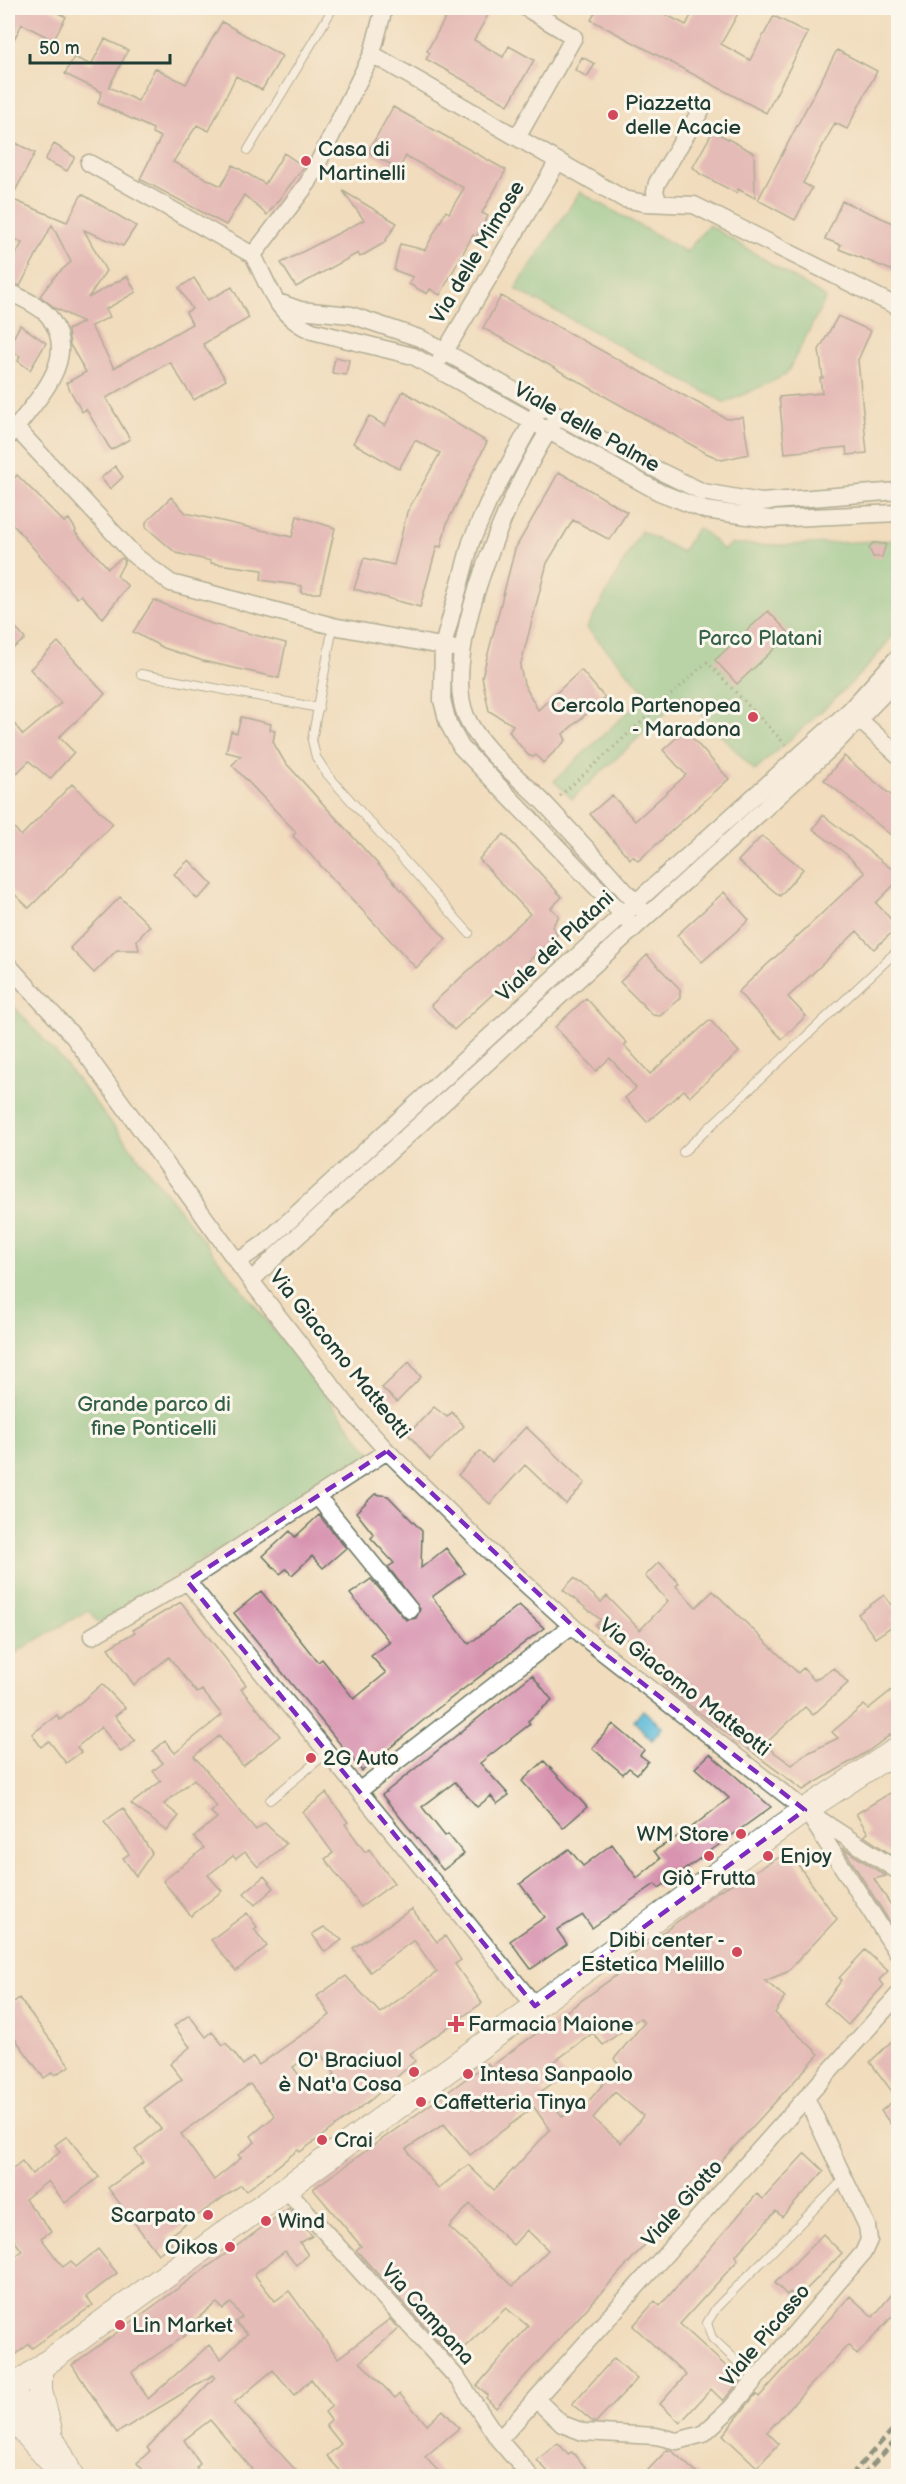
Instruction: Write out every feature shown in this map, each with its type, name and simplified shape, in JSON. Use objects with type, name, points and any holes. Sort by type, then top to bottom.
[{"type":"main road","points":[[45,2445],[24,2405],[8,2393],[285,2188],[705,1885],[805,1810],[898,1749]]},
{"type":"main road","points":[[40,2368],[45,2445]]},
{"type":"main road","points":[[8,2413],[45,2445],[70,2476]]},
{"type":"main road","points":[[8,2439],[45,2445]]},
{"type":"street","points":[[89,163],[253,255],[308,183],[372,54],[384,8]]},
{"type":"street","points":[[518,136],[574,37],[526,8]]},
{"type":"street","points":[[372,54],[624,199],[694,205],[898,307]]},
{"type":"street","points":[[659,203],[655,192],[657,183],[701,110]]},
{"type":"street","name":"Via delle Mimose","points":[[437,367],[558,161]]},
{"type":"street","name":"Viale delle Palme","points":[[253,255],[284,315],[312,331],[405,353],[437,367],[532,423],[659,492],[705,510],[769,519],[898,513]]},
{"type":"street","points":[[8,291],[50,318],[61,341],[61,357],[56,372],[12,432],[135,556],[171,583],[333,627],[463,651]]},
{"type":"street","name":"Viale delle Palme","points":[[278,302],[300,310],[351,315],[408,333],[445,350],[558,417],[703,492],[762,502],[898,491]]},
{"type":"street","points":[[540,407],[488,502],[471,542],[443,646],[442,700],[448,723],[461,747],[635,915]]},
{"type":"street","points":[[558,417],[548,431],[489,548],[463,651],[461,698],[466,715],[477,736],[548,807],[635,915]]},
{"type":"street","name":"Viale dei Platani","points":[[251,1281],[635,915],[797,756],[855,715],[898,657]]},
{"type":"street","name":"Viale dei Platani","points":[[237,1262],[265,1243],[898,679]]},
{"type":"street","points":[[855,715],[898,755]]},
{"type":"street","name":"Via Giacomo Matteotti","points":[[8,965],[73,1036],[251,1281],[353,1413],[387,1451],[488,1550],[571,1626],[805,1810]]},
{"type":"street","points":[[92,1636],[187,1581],[387,1451]]},
{"type":"street","points":[[317,1496],[410,1610]]},
{"type":"street","points":[[187,1581],[535,2006]]},
{"type":"street","points":[[360,1790],[571,1626]]},
{"type":"street","points":[[805,1810],[898,1871]]},
{"type":"street","points":[[805,1810],[898,1954]]},
{"type":"street","name":"Viale Giotto","points":[[499,2440],[898,1995]]},
{"type":"street","name":"Viale Picasso","points":[[536,2398],[562,2424],[583,2432],[656,2436],[677,2441],[703,2434],[732,2407],[863,2253],[869,2240],[867,2226],[806,2098]]},
{"type":"street","name":"Via Campana","points":[[285,2188],[458,2379],[499,2440],[526,2475]]},
{"type":"lane","points":[[248,150],[333,8]]},
{"type":"lane","points":[[333,627],[312,740],[316,757],[327,774],[469,933]]},
{"type":"lane","points":[[141,674],[319,708]]},
{"type":"lane","points":[[683,1152],[898,951]]},
{"type":"lane","points":[[270,1800],[327,1753]]},
{"type":"lane","points":[[756,2379],[712,2338],[707,2323],[716,2308],[845,2178]]},
{"type":"path","points":[[554,801],[707,662],[797,756]]},
{"type":"highlighted area","points":[[387,1451],[591,1643],[805,1810],[535,2006],[187,1581]]},
{"type":"green space","points":[[580,192],[686,252],[709,225],[826,298],[786,375],[725,403],[515,289]]},
{"type":"green space","name":"Parco Platani","points":[[697,528],[706,533],[723,550],[731,544],[787,545],[898,540],[900,595],[898,623],[890,639],[856,678],[755,771],[684,696],[572,799],[554,781],[647,694],[587,628],[641,531],[682,552]]},
{"type":"green space","name":"Grande parco di fine Ponticelli","points":[[8,1000],[60,1058],[372,1455],[99,1623],[88,1610],[8,1657]]},
{"type":"water","points":[[643,1710],[662,1727],[652,1740],[634,1721]]},
{"type":"building","points":[[8,8],[48,8],[66,17],[53,40],[22,24],[8,51]]},
{"type":"building","points":[[451,8],[492,8],[474,40],[503,57],[509,46],[534,60],[508,105],[426,59],[430,53],[427,51]]},
{"type":"building","points":[[598,8],[653,8],[686,25],[695,8],[741,8],[721,44],[750,60],[774,16],[808,33],[766,113],[591,20]]},
{"type":"building","points":[[222,22],[282,56],[262,90],[236,76],[209,131],[197,125],[173,162],[221,186],[233,165],[265,184],[284,153],[304,167],[267,215],[244,195],[226,225],[140,179],[161,137],[152,133],[153,129],[98,103],[102,92],[65,74],[74,57],[91,65],[105,39],[128,50],[109,87],[138,101],[155,68],[186,84]]},
{"type":"building","points":[[837,50],[877,71],[847,129],[835,123],[803,183],[812,188],[795,220],[758,200]]},
{"type":"building","points":[[582,57],[595,64],[587,77],[575,70]]},
{"type":"building","points":[[393,107],[506,170],[482,213],[488,216],[476,237],[473,235],[440,295],[430,289],[427,294],[409,284],[413,277],[394,270],[400,244],[425,250],[446,211],[449,213],[464,188],[406,156],[399,169],[368,152]]},
{"type":"building","points":[[713,131],[754,153],[755,198],[738,189],[736,193],[700,174],[693,167]]},
{"type":"building","points":[[8,139],[35,153],[11,199],[67,222],[82,194],[136,226],[123,246],[84,230],[106,271],[88,298],[127,276],[136,292],[106,309],[110,317],[91,326],[114,368],[192,324],[186,312],[192,309],[179,288],[194,278],[208,300],[232,287],[249,318],[203,344],[226,380],[194,400],[170,362],[106,398],[130,439],[111,450],[86,409],[82,412],[66,383],[86,372],[70,345],[68,330],[83,322],[55,308],[40,296],[56,275],[71,262],[52,225],[20,286],[8,281],[8,269],[22,243],[8,235]]},
{"type":"building","points":[[54,144],[75,157],[67,171],[45,160]]},
{"type":"building","points":[[343,191],[397,223],[384,243],[360,257],[358,253],[296,287],[281,263],[364,220]]},
{"type":"building","points":[[842,201],[898,225],[898,273],[839,249],[841,245],[825,239]]},
{"type":"building","points":[[501,296],[727,419],[743,417],[749,454],[722,460],[706,453],[483,328]]},
{"type":"building","points":[[838,316],[871,331],[858,360],[867,453],[847,455],[846,447],[785,453],[779,397],[822,393],[820,378],[823,378],[819,350]]},
{"type":"building","points":[[20,325],[46,343],[30,370],[18,361],[20,356],[8,348]]},
{"type":"building","points":[[335,357],[349,360],[346,375],[332,373]]},
{"type":"building","points":[[403,391],[487,442],[447,523],[441,547],[437,546],[420,607],[354,589],[364,558],[394,565],[407,512],[440,453],[415,440],[399,469],[353,443],[369,416],[385,426]]},
{"type":"building","points":[[115,466],[123,477],[110,489],[101,478]]},
{"type":"building","points":[[559,472],[627,512],[610,540],[573,520],[547,563],[520,667],[524,684],[538,710],[581,670],[605,698],[563,734],[566,740],[543,763],[536,755],[533,757],[528,755],[513,737],[509,731],[513,725],[489,711],[482,677],[515,549]]},
{"type":"building","points":[[17,475],[64,522],[69,519],[75,532],[108,568],[122,558],[125,561],[117,576],[128,586],[103,618],[81,595],[77,598],[8,519],[8,484]]},
{"type":"building","points":[[171,497],[186,513],[292,537],[297,516],[335,528],[320,593],[301,593],[302,586],[261,580],[262,570],[211,563],[211,561],[176,553],[146,527],[146,522]]},
{"type":"building","points":[[873,543],[886,544],[882,557],[873,557],[869,548]]},
{"type":"building","points":[[154,600],[212,624],[286,643],[279,678],[203,661],[164,648],[133,632]]},
{"type":"building","points":[[768,611],[790,634],[737,684],[715,660]]},
{"type":"building","points":[[8,618],[25,639],[8,652]]},
{"type":"building","points":[[58,642],[105,694],[59,737],[74,752],[50,779],[29,761],[8,782],[8,716],[23,735],[61,703],[30,669]]},
{"type":"building","points":[[241,717],[271,724],[270,730],[275,731],[273,742],[284,761],[446,939],[416,968],[293,836],[296,832],[232,765],[241,756],[226,752],[231,731],[237,733]]},
{"type":"building","points":[[685,730],[729,779],[638,861],[633,856],[630,859],[590,814],[612,795],[635,821],[686,775],[663,750]]},
{"type":"building","points":[[844,756],[898,801],[898,841],[824,780]]},
{"type":"building","points":[[72,784],[113,824],[29,908],[8,888],[8,820],[21,836]]},
{"type":"building","points":[[823,815],[898,874],[898,881],[876,903],[898,927],[874,949],[857,931],[788,997],[806,1016],[782,1039],[738,992],[865,873],[846,854],[813,829]]},
{"type":"building","points":[[504,834],[562,897],[551,908],[559,916],[552,927],[558,934],[454,1030],[431,1005],[530,914],[479,859]]},
{"type":"building","points":[[762,836],[803,869],[780,896],[738,861]]},
{"type":"building","points":[[189,860],[213,885],[197,899],[174,874]]},
{"type":"building","points":[[724,892],[749,920],[702,962],[677,935]]},
{"type":"building","points":[[120,897],[150,926],[137,940],[139,950],[117,950],[94,973],[70,948]]},
{"type":"building","points":[[647,955],[680,989],[680,998],[660,1016],[653,1015],[620,982]]},
{"type":"building","points":[[586,998],[627,1043],[624,1045],[650,1074],[710,1020],[739,1052],[690,1096],[684,1090],[647,1122],[625,1098],[636,1088],[610,1058],[596,1071],[555,1027]]},
{"type":"building","points":[[409,1362],[421,1377],[397,1402],[382,1388]]},
{"type":"building","points":[[434,1407],[447,1417],[452,1412],[464,1426],[430,1460],[408,1434]]},
{"type":"building","points":[[526,1427],[585,1483],[566,1504],[525,1465],[490,1504],[458,1475],[480,1451],[492,1462]]},
{"type":"building","points":[[375,1494],[388,1496],[422,1531],[421,1568],[446,1548],[465,1573],[432,1597],[469,1644],[519,1605],[544,1628],[437,1709],[362,1771],[234,1613],[261,1591],[318,1662],[322,1659],[354,1699],[386,1673],[371,1656],[390,1642],[350,1594],[371,1579],[406,1620],[416,1618],[420,1609],[388,1567],[394,1563],[371,1538],[374,1535],[356,1512]]},
{"type":"building","points":[[319,1515],[346,1548],[323,1568],[312,1556],[292,1575],[286,1569],[280,1574],[263,1556],[290,1531],[295,1537]]},
{"type":"building","points":[[659,1562],[679,1583],[676,1586],[696,1607],[713,1591],[798,1673],[803,1668],[814,1680],[834,1668],[848,1683],[813,1715],[805,1707],[764,1745],[792,1765],[804,1755],[838,1738],[832,1732],[864,1705],[868,1709],[898,1685],[898,1729],[867,1752],[803,1790],[674,1694],[662,1683],[666,1680],[616,1628],[608,1638],[595,1625],[601,1620],[563,1590],[574,1578],[601,1602],[607,1596],[640,1630],[668,1601],[645,1576]]},
{"type":"building","points":[[884,1595],[898,1614],[891,1618],[895,1624],[875,1638],[858,1614]]},
{"type":"building","points":[[181,1602],[246,1685],[241,1689],[280,1736],[243,1766],[219,1736],[194,1756],[256,1830],[265,1823],[286,1844],[258,1867],[245,1852],[236,1859],[233,1856],[208,1875],[222,1891],[191,1916],[163,1881],[204,1848],[194,1837],[217,1818],[211,1812],[217,1807],[194,1779],[164,1804],[179,1816],[167,1831],[131,1804],[161,1781],[153,1771],[163,1763],[153,1751],[165,1741],[175,1753],[222,1715],[202,1690],[197,1693],[169,1657],[134,1685],[108,1648],[135,1632],[133,1630]]},
{"type":"building","points":[[532,1675],[552,1700],[528,1721],[530,1724],[480,1763],[509,1795],[497,1804],[491,1796],[477,1807],[455,1782],[422,1807],[445,1836],[448,1834],[464,1854],[443,1870],[382,1795]]},
{"type":"building","points":[[102,1684],[125,1708],[115,1716],[135,1741],[121,1752],[101,1727],[77,1747],[81,1752],[66,1763],[49,1741],[41,1747],[32,1734],[57,1715],[60,1720]]},
{"type":"building","points":[[613,1724],[644,1750],[640,1755],[648,1761],[637,1774],[629,1768],[623,1774],[592,1748]]},
{"type":"building","points":[[710,1754],[771,1807],[659,1888],[655,1884],[592,1928],[583,1915],[557,1930],[567,1944],[531,1969],[510,1941],[545,1917],[520,1884],[569,1849],[583,1866],[612,1844],[637,1878],[660,1859],[654,1851],[687,1831],[729,1798],[695,1768]]},
{"type":"building","points":[[544,1761],[587,1807],[563,1828],[522,1781]]},
{"type":"building","points":[[898,1788],[898,1859],[864,1836],[868,1833],[856,1814]]},
{"type":"building","points":[[326,1793],[348,1822],[345,1824],[365,1852],[369,1849],[394,1883],[361,1907],[325,1859],[333,1853],[303,1812]]},
{"type":"building","points":[[123,1808],[152,1853],[136,1876],[123,1858],[129,1854],[104,1822]]},
{"type":"building","points":[[843,1848],[886,1876],[874,1879],[898,1916],[898,1935]]},
{"type":"building","points":[[789,1852],[837,1919],[787,1972],[765,1981],[785,1997],[775,2013],[819,2054],[496,2408],[486,2398],[488,2395],[477,2386],[528,2326],[506,2308],[453,2358],[356,2250],[361,2246],[313,2189],[488,2063],[490,2067],[629,1966],[625,1961],[717,1892]],"holes":[[[640,2018],[644,2023],[614,2059],[619,2065],[582,2109],[575,2103],[563,2117],[542,2091],[564,2075],[554,2062],[593,2033],[603,2045]],[[615,2092],[643,2116],[621,2143],[593,2118]],[[534,2107],[550,2130],[494,2190],[468,2165],[438,2189],[406,2149],[444,2124],[470,2155]],[[470,2204],[513,2245],[527,2230],[548,2250],[513,2286],[449,2227]]]},
{"type":"building","points":[[264,1876],[274,1888],[255,1905],[244,1893]]},
{"type":"building","points":[[412,1909],[437,1942],[445,1936],[461,1960],[455,1964],[482,2003],[410,2054],[415,2061],[372,2099],[300,2152],[298,2150],[246,2191],[241,2185],[167,2237],[172,2244],[158,2254],[108,2188],[144,2162],[135,2150],[161,2129],[144,2108],[182,2079],[170,2064],[190,2047],[174,2026],[189,2015],[206,2037],[212,2032],[223,2045],[226,2043],[243,2065],[253,2057],[259,2065],[330,2015],[317,1996],[346,1976],[380,2013],[437,1972],[414,1940],[370,1972],[353,1948]],"holes":[[[318,2050],[335,2074],[310,2091],[293,2067]],[[250,2084],[275,2116],[251,2136],[255,2142],[238,2155],[241,2158],[214,2180],[181,2134]]]},
{"type":"building","points":[[247,1913],[257,1927],[254,1929],[267,1946],[236,1971],[211,1940]]},
{"type":"building","points":[[324,1927],[342,1940],[325,1952],[312,1934]]},
{"type":"building","points":[[865,1950],[888,1971],[879,1980],[884,1985],[848,2025],[824,2003],[842,1980],[839,1978]]},
{"type":"building","points":[[19,1998],[70,2066],[55,2075],[53,2072],[44,2078],[8,2029],[8,2007]]},
{"type":"building","points":[[898,2035],[898,2134],[881,2111],[897,2098],[870,2062]]},
{"type":"building","points":[[67,2136],[99,2177],[65,2203],[48,2181],[25,2199],[51,2231],[41,2238],[63,2267],[71,2261],[76,2267],[98,2249],[117,2273],[86,2297],[93,2305],[32,2348],[29,2344],[8,2361],[8,2263],[22,2251],[8,2232],[8,2172],[22,2161],[32,2174],[60,2152],[55,2145]]},
{"type":"building","points":[[805,2153],[824,2171],[782,2217],[776,2211],[736,2255],[738,2260],[680,2324],[741,2380],[723,2401],[711,2389],[680,2423],[660,2404],[686,2375],[633,2326],[655,2301],[660,2306],[757,2194],[763,2199]]},
{"type":"building","points":[[289,2208],[312,2236],[300,2243],[308,2255],[296,2265],[285,2251],[254,2274],[275,2301],[289,2291],[338,2358],[390,2319],[398,2329],[360,2362],[395,2398],[400,2394],[427,2425],[443,2410],[459,2428],[425,2457],[443,2476],[345,2476],[327,2456],[341,2444],[326,2425],[331,2420],[325,2412],[332,2406],[311,2379],[295,2395],[273,2370],[234,2403],[301,2476],[258,2476],[210,2420],[184,2440],[200,2464],[196,2468],[202,2476],[148,2476],[137,2463],[150,2451],[147,2448],[215,2377],[213,2375],[117,2433],[72,2365]],"holes":[[[217,2303],[223,2309],[231,2303],[242,2317],[235,2322],[247,2334],[221,2359],[209,2345],[148,2399],[132,2372],[194,2329],[190,2324]]]},
{"type":"building","points":[[823,2234],[842,2253],[797,2299],[790,2292],[787,2295],[775,2283]]},
{"type":"building","points":[[898,2287],[898,2310],[857,2355],[848,2345],[767,2432],[779,2444],[757,2467],[723,2435],[756,2394],[759,2397],[850,2296],[873,2317]]},
{"type":"building","points":[[614,2358],[637,2379],[596,2422],[593,2422],[572,2404]]},
{"type":"building","points":[[558,2443],[568,2454],[572,2452],[593,2476],[552,2476],[537,2460]]},
{"type":"building","points":[[667,2450],[672,2451],[700,2476],[656,2476],[648,2470]]},
{"type":"railway","points":[[850,2476],[898,2424]]},
{"type":"railway","points":[[862,2476],[898,2438]]},
{"type":"place","name":"Piazzetta delle Acacie","points":[[613,115]]},
{"type":"place","name":"Casa di Martinelli","points":[[306,161]]},
{"type":"place","name":"Cercola Partenopea - Maradona","points":[[753,717]]},
{"type":"place","name":"2G Auto","points":[[311,1758]]},
{"type":"place","name":"WM Store","points":[[741,1834]]},
{"type":"place","name":"Giò Frutta","points":[[709,1856]]},
{"type":"place","name":"Enjoy","points":[[768,1856]]},
{"type":"place","name":"Dibi center - Estetica Melillo","points":[[737,1952]]},
{"type":"place","name":"Farmacia Maione","points":[[456,2024]]},
{"type":"place","name":"O' Braciuol è Nat'a Cosa","points":[[414,2072]]},
{"type":"place","name":"Intesa Sanpaolo","points":[[468,2074]]},
{"type":"place","name":"Caffetteria Tinya","points":[[421,2102]]},
{"type":"place","name":"Crai","points":[[322,2140]]},
{"type":"place","name":"Scarpato","points":[[208,2215]]},
{"type":"place","name":"Wind","points":[[266,2221]]},
{"type":"place","name":"Oikos","points":[[230,2247]]},
{"type":"place","name":"Lin Market","points":[[120,2325]]}]
